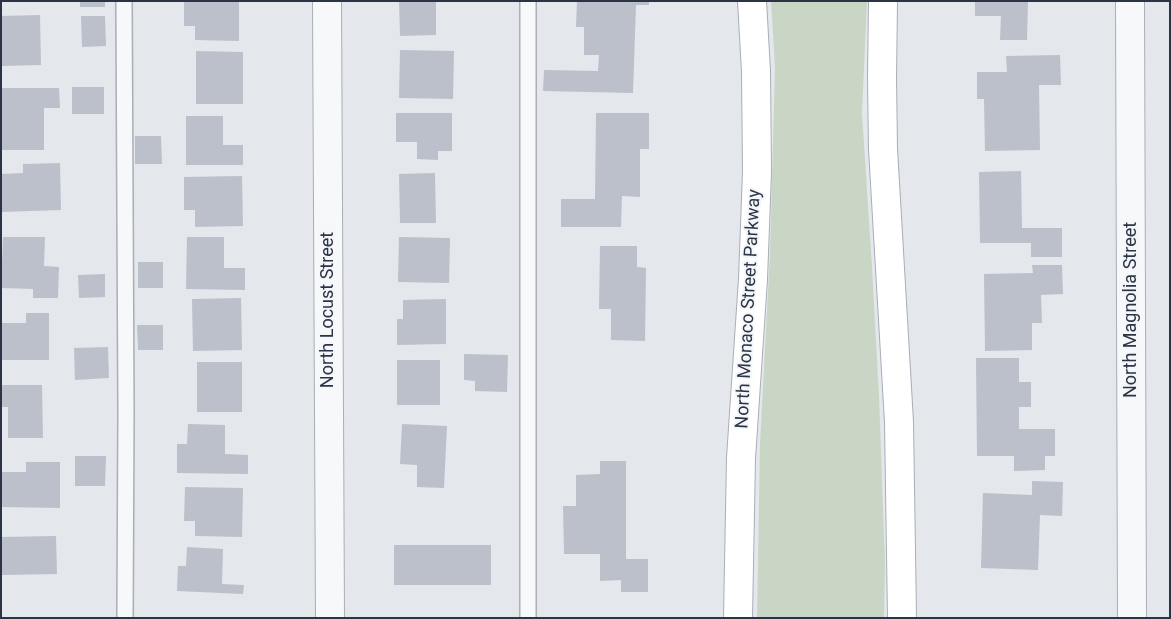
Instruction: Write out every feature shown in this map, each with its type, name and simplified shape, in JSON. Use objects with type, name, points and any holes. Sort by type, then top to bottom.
[{"type":"main road","name":"North Monaco Street Parkway","points":[[738,618],[741,458],[757,172],[756,71],[752,1]]},
{"type":"main road","points":[[883,1],[883,149],[899,422],[902,618]]},
{"type":"street","name":"North Locust Street","points":[[327,1],[330,618]]},
{"type":"street","name":"North Magnolia Street","points":[[1130,1],[1132,618]]},
{"type":"lane","points":[[124,1],[125,618]]},
{"type":"lane","points":[[528,1],[528,618]]},
{"type":"green space","points":[[771,1],[867,1],[862,113],[879,396],[885,563],[884,618],[757,618],[760,444],[770,254],[775,67]]},
{"type":"building","points":[[80,1],[105,1],[105,7],[80,7]]},
{"type":"building","points":[[184,1],[239,1],[239,41],[195,40],[195,26],[184,26]]},
{"type":"building","points":[[399,1],[436,1],[436,35],[400,36]]},
{"type":"building","points":[[577,1],[649,1],[649,5],[636,5],[633,93],[543,91],[544,70],[598,71],[599,55],[584,55],[584,27],[576,27]]},
{"type":"building","points":[[975,1],[1028,1],[1027,40],[1000,40],[1001,16],[975,16]]},
{"type":"building","points":[[40,15],[41,65],[2,66],[1,16]]},
{"type":"building","points":[[81,16],[105,16],[106,46],[82,47]]},
{"type":"building","points":[[400,50],[454,51],[453,99],[399,98]]},
{"type":"building","points":[[196,51],[243,52],[243,104],[196,104]]},
{"type":"building","points":[[1060,55],[1061,85],[1039,85],[1040,150],[985,151],[984,99],[977,99],[977,72],[1007,72],[1006,56]]},
{"type":"building","points":[[72,87],[104,87],[104,114],[72,114]]},
{"type":"building","points":[[1,88],[59,88],[60,108],[44,108],[44,150],[1,150]]},
{"type":"building","points":[[396,113],[452,113],[452,151],[438,151],[438,160],[417,159],[417,142],[396,142]]},
{"type":"building","points":[[596,113],[649,113],[649,149],[640,149],[640,197],[622,196],[621,227],[561,227],[561,199],[595,199]]},
{"type":"building","points":[[186,116],[223,116],[223,145],[243,145],[243,165],[186,165]]},
{"type":"building","points":[[135,136],[161,136],[162,164],[135,164]]},
{"type":"building","points":[[60,163],[61,210],[1,212],[1,174],[23,173],[23,164]]},
{"type":"building","points":[[1021,171],[1022,228],[1062,228],[1062,257],[1031,257],[1031,243],[980,243],[979,172]]},
{"type":"building","points":[[435,173],[436,223],[400,223],[399,174]]},
{"type":"building","points":[[242,176],[243,226],[195,227],[195,210],[184,210],[184,177]]},
{"type":"building","points":[[3,237],[45,237],[44,266],[59,267],[58,298],[33,298],[33,289],[1,288]]},
{"type":"building","points":[[187,237],[224,237],[224,268],[245,268],[245,290],[186,289]]},
{"type":"building","points":[[399,237],[450,238],[449,283],[398,282]]},
{"type":"building","points":[[600,246],[637,246],[637,267],[646,268],[645,341],[611,340],[611,309],[599,309]]},
{"type":"building","points":[[138,262],[163,262],[163,288],[138,288]]},
{"type":"building","points":[[1032,265],[1062,265],[1063,294],[1041,295],[1042,323],[1032,323],[1032,350],[985,351],[984,274],[1033,273]]},
{"type":"building","points":[[105,274],[105,297],[79,298],[78,275]]},
{"type":"building","points":[[241,298],[242,350],[193,351],[192,299]]},
{"type":"building","points":[[446,299],[446,344],[397,345],[397,319],[403,319],[403,300]]},
{"type":"building","points":[[26,313],[49,313],[49,360],[1,360],[1,323],[26,323]]},
{"type":"building","points":[[137,325],[163,325],[163,350],[138,350]]},
{"type":"building","points":[[108,347],[109,378],[75,380],[74,348]]},
{"type":"building","points":[[464,354],[508,355],[507,392],[475,391],[475,381],[464,380]]},
{"type":"building","points":[[976,358],[1019,358],[1019,382],[1031,382],[1031,407],[1019,407],[1019,429],[1055,429],[1055,456],[1045,456],[1045,470],[1014,471],[1014,456],[977,456]]},
{"type":"building","points":[[397,360],[440,360],[440,405],[397,405]]},
{"type":"building","points":[[197,362],[242,362],[242,412],[197,412]]},
{"type":"building","points":[[1,385],[42,385],[43,438],[8,438],[8,407],[1,407]]},
{"type":"building","points":[[188,424],[225,425],[225,454],[248,455],[248,474],[177,473],[177,444],[187,444]]},
{"type":"building","points":[[402,424],[447,426],[444,488],[417,487],[417,465],[400,464]]},
{"type":"building","points":[[75,456],[106,456],[105,486],[75,486]]},
{"type":"building","points":[[600,461],[626,461],[626,559],[648,559],[648,592],[621,592],[621,580],[600,581],[600,554],[564,554],[563,506],[576,506],[576,475],[600,474]]},
{"type":"building","points":[[26,462],[60,462],[60,508],[1,507],[2,472],[26,472]]},
{"type":"building","points":[[1032,481],[1063,482],[1062,516],[1040,515],[1038,570],[981,568],[983,493],[1032,495]]},
{"type":"building","points":[[185,487],[243,488],[242,537],[195,536],[195,521],[184,521]]},
{"type":"building","points":[[56,536],[57,574],[2,575],[2,537]]},
{"type":"building","points":[[394,545],[491,545],[491,585],[394,585]]},
{"type":"building","points":[[187,547],[223,549],[222,584],[244,585],[243,594],[177,591],[178,566],[186,566]]}]
